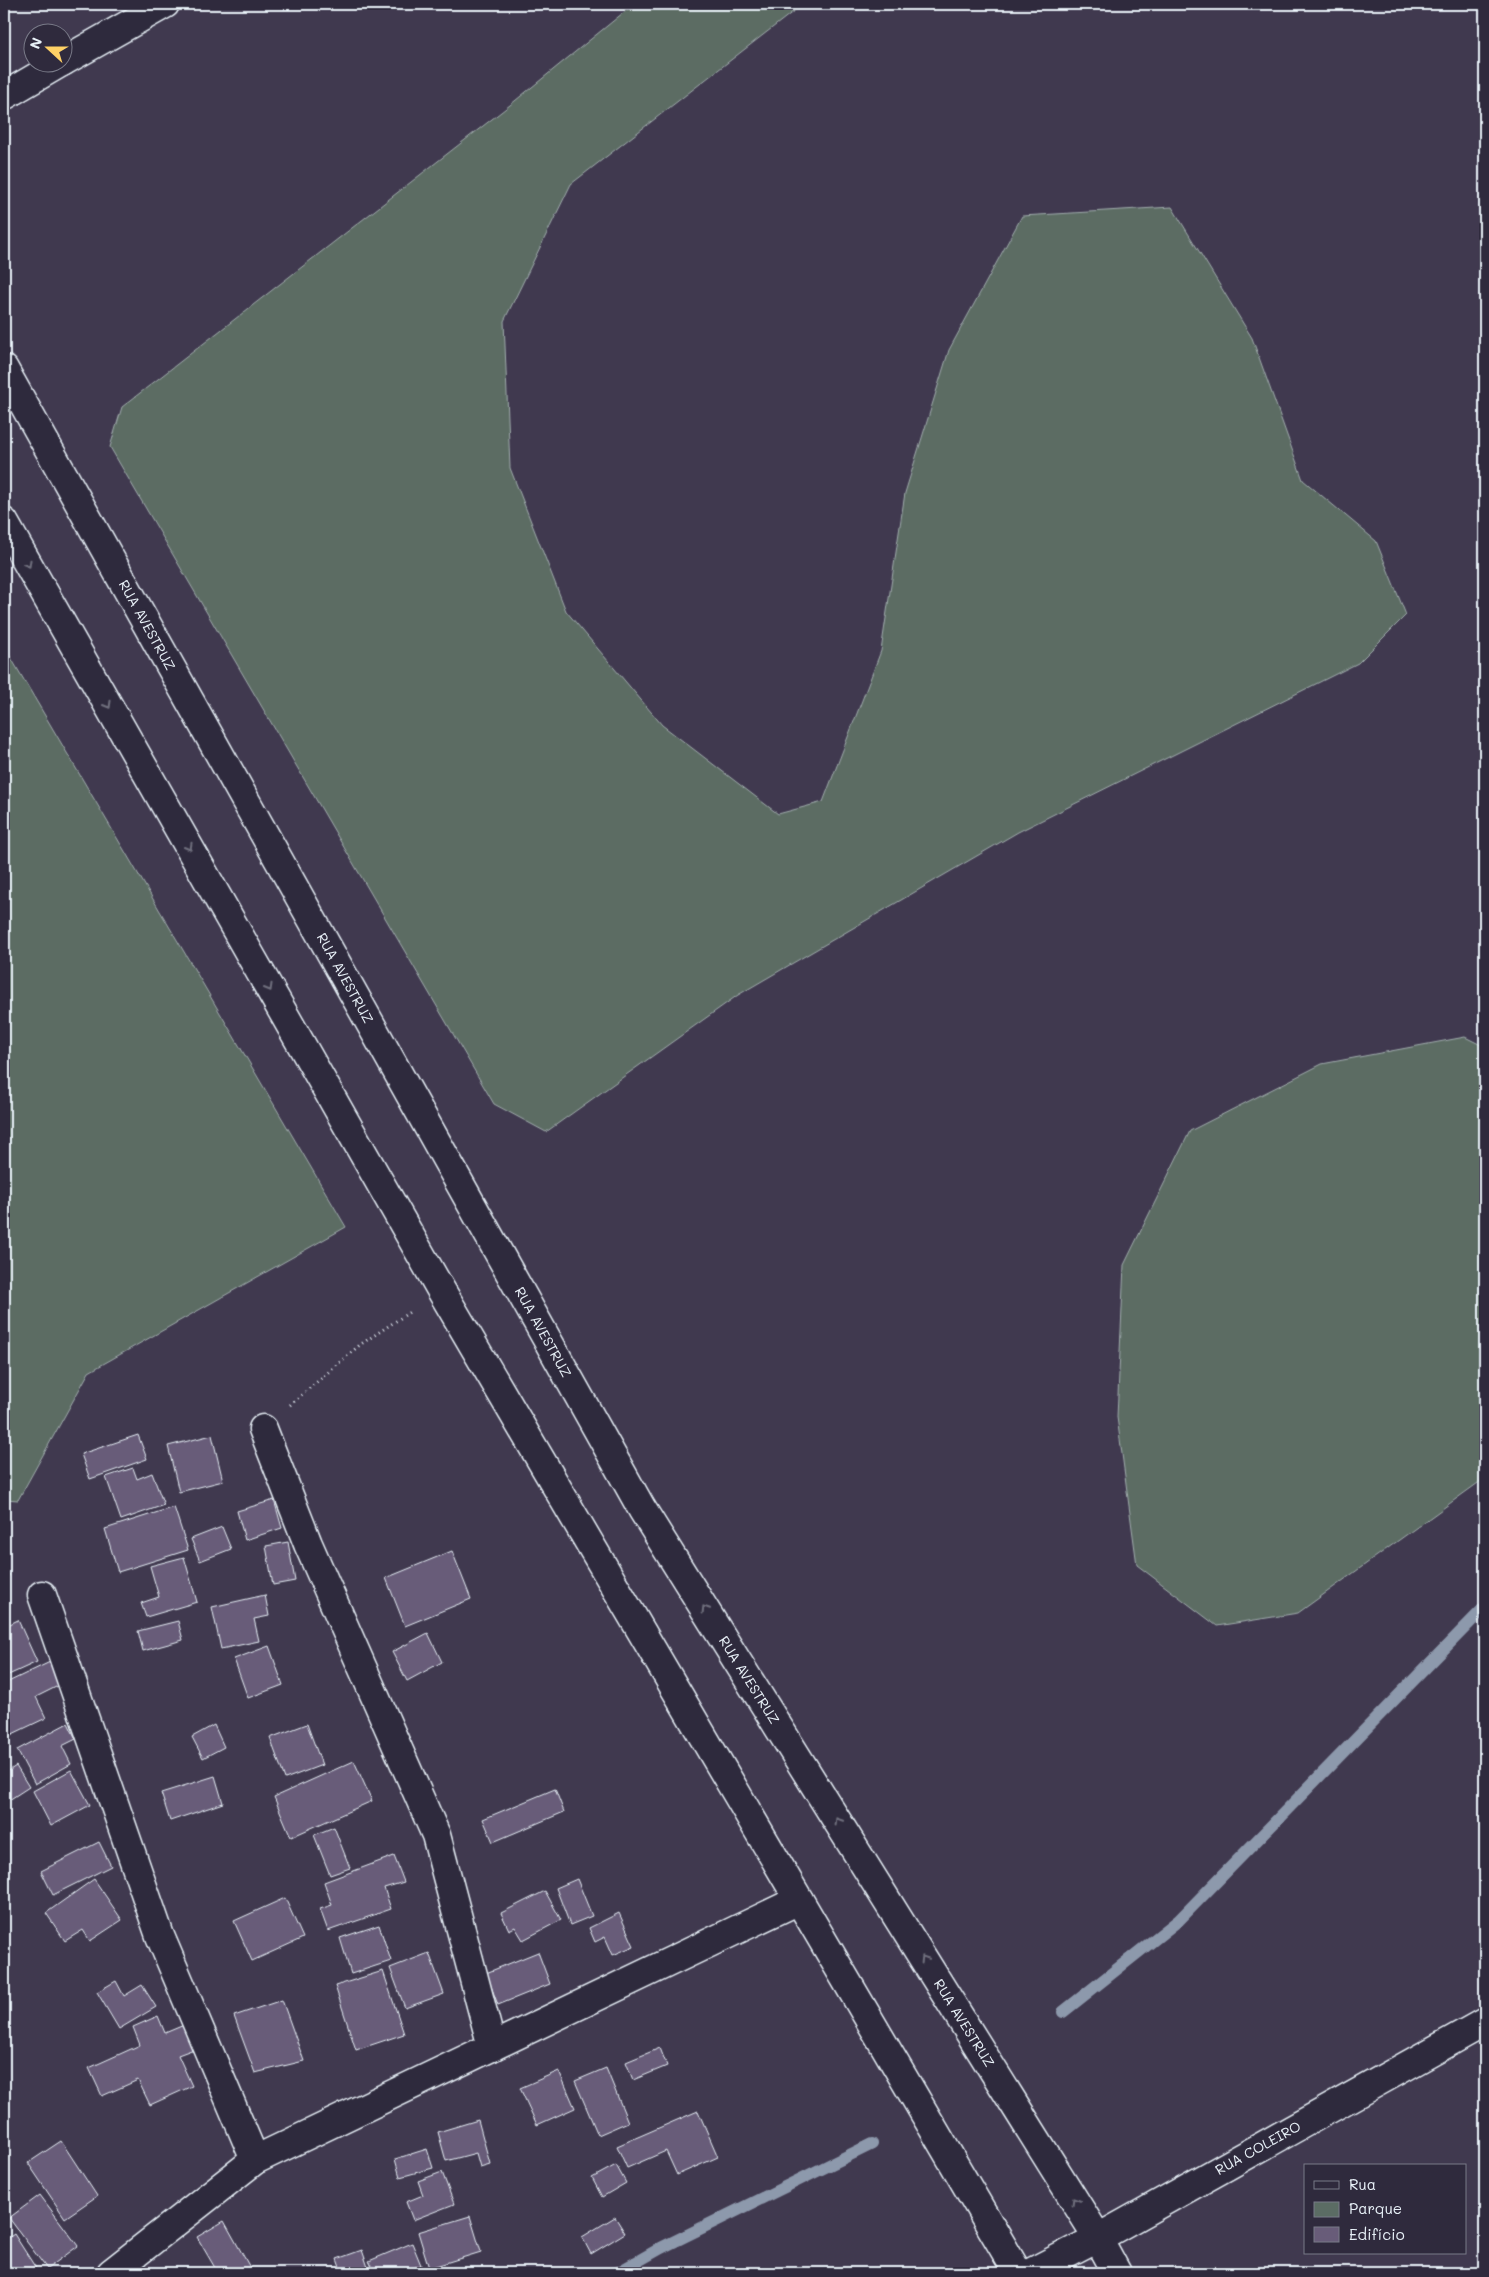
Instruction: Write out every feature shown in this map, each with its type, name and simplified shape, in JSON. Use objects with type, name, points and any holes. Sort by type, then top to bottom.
[{"type":"main road","points":[[72,56],[165,4]]},
{"type":"main road","points":[[4,96],[45,72]]},
{"type":"main road","name":"RUA AVESTRUZ","points":[[4,369],[642,1508],[1098,2238],[1117,2273]]},
{"type":"main road","points":[[4,522],[441,1290],[1018,2273]]},
{"type":"main road","points":[[263,1429],[308,1544],[436,1835],[492,2047]]},
{"type":"main road","points":[[42,1595],[160,1936],[255,2160]]},
{"type":"main road","points":[[111,2273],[255,2160],[799,1900]]},
{"type":"main road","name":"RUA COLEIRO","points":[[1030,2273],[1098,2238],[1485,2022]]},
{"type":"path","points":[[263,1429],[361,1344],[441,1290]]},
{"type":"green space","points":[[634,4],[803,4],[571,184],[504,321],[510,468],[566,611],[662,725],[778,814],[823,802],[881,651],[905,493],[949,350],[1022,216],[1172,207],[1252,338],[1303,480],[1376,541],[1406,615],[1358,663],[1018,832],[738,995],[546,1132],[494,1104],[110,447],[122,407],[510,105]]},
{"type":"green space","points":[[4,646],[346,1227],[89,1372],[18,1500],[4,1499]]},
{"type":"green space","points":[[1465,1037],[1485,1047],[1485,1478],[1298,1613],[1217,1626],[1137,1565],[1117,1417],[1124,1265],[1190,1131],[1322,1064]]},
{"type":"building","points":[[138,1435],[147,1459],[90,1479],[81,1454]]},
{"type":"building","points":[[212,1435],[223,1481],[179,1492],[168,1446]]},
{"type":"building","points":[[133,1468],[137,1479],[152,1473],[164,1505],[121,1520],[106,1477]]},
{"type":"building","points":[[274,1500],[282,1528],[245,1540],[237,1511]]},
{"type":"building","points":[[174,1507],[188,1550],[118,1572],[105,1529]]},
{"type":"building","points":[[222,1527],[231,1549],[200,1561],[191,1539]]},
{"type":"building","points":[[288,1542],[295,1581],[273,1585],[266,1546]]},
{"type":"building","points":[[452,1551],[471,1599],[405,1626],[386,1578]]},
{"type":"building","points":[[184,1557],[197,1602],[146,1617],[141,1603],[159,1597],[150,1566]]},
{"type":"building","points":[[265,1595],[269,1616],[254,1619],[259,1641],[221,1649],[212,1607]]},
{"type":"building","points":[[18,1620],[37,1662],[4,1677],[4,1627]]},
{"type":"building","points":[[178,1621],[183,1640],[143,1651],[138,1631]]},
{"type":"building","points":[[428,1633],[442,1662],[407,1681],[392,1652]]},
{"type":"building","points":[[269,1646],[283,1685],[248,1698],[234,1659]]},
{"type":"building","points":[[50,1662],[60,1685],[36,1697],[46,1718],[4,1738],[4,1684]]},
{"type":"building","points":[[68,1723],[76,1739],[62,1746],[71,1764],[35,1784],[17,1750]]},
{"type":"building","points":[[307,1724],[322,1765],[285,1779],[270,1738]]},
{"type":"building","points":[[214,1725],[224,1747],[203,1758],[192,1737]]},
{"type":"building","points":[[354,1761],[372,1801],[291,1837],[274,1797]]},
{"type":"building","points":[[16,1766],[29,1787],[9,1800],[4,1791],[4,1774]]},
{"type":"building","points":[[71,1770],[90,1805],[51,1826],[33,1791]]},
{"type":"building","points":[[215,1776],[223,1803],[170,1821],[161,1793]]},
{"type":"building","points":[[555,1789],[564,1812],[493,1842],[483,1819]]},
{"type":"building","points":[[334,1827],[350,1868],[330,1875],[314,1835]]},
{"type":"building","points":[[99,1842],[111,1866],[53,1895],[41,1871]]},
{"type":"building","points":[[394,1856],[404,1882],[384,1888],[391,1909],[328,1931],[320,1909],[332,1905],[324,1882]]},
{"type":"building","points":[[94,1879],[122,1920],[90,1941],[83,1930],[65,1941],[46,1913]]},
{"type":"building","points":[[577,1879],[592,1916],[570,1925],[556,1888]]},
{"type":"building","points":[[545,1891],[561,1920],[523,1940],[515,1927],[509,1930],[501,1913]]},
{"type":"building","points":[[285,1898],[303,1938],[252,1961],[234,1921]]},
{"type":"building","points":[[619,1913],[634,1946],[613,1955],[605,1937],[595,1942],[589,1928]]},
{"type":"building","points":[[379,1925],[391,1961],[351,1974],[340,1938]]},
{"type":"building","points":[[538,1952],[550,1984],[498,2005],[486,1973]]},
{"type":"building","points":[[429,1953],[444,1994],[405,2008],[390,1968]]},
{"type":"building","points":[[383,1971],[404,2034],[356,2050],[335,1986]]},
{"type":"building","points":[[116,1981],[124,1996],[142,1985],[156,2007],[119,2029],[97,1992]]},
{"type":"building","points":[[282,2000],[304,2061],[255,2073],[234,2016]]},
{"type":"building","points":[[158,2016],[165,2033],[184,2025],[194,2049],[178,2055],[192,2086],[150,2105],[138,2080],[102,2096],[89,2068],[140,2045],[133,2027]]},
{"type":"building","points":[[660,2048],[667,2066],[633,2080],[626,2062]]},
{"type":"building","points":[[606,2068],[628,2122],[598,2135],[575,2081]]},
{"type":"building","points":[[559,2071],[575,2108],[537,2125],[520,2088]]},
{"type":"building","points":[[698,2111],[718,2157],[677,2175],[666,2151],[627,2168],[617,2146]]},
{"type":"building","points":[[478,2120],[490,2164],[480,2167],[476,2153],[446,2161],[438,2132]]},
{"type":"building","points":[[61,2141],[97,2196],[65,2218],[28,2163]]},
{"type":"building","points":[[427,2149],[433,2168],[400,2177],[395,2159]]},
{"type":"building","points":[[616,2165],[626,2183],[602,2197],[592,2178]]},
{"type":"building","points":[[442,2172],[454,2204],[413,2220],[406,2202],[423,2195],[418,2181]]},
{"type":"building","points":[[40,2195],[78,2246],[47,2269],[9,2218]]},
{"type":"building","points":[[470,2216],[481,2252],[429,2268],[418,2232]]},
{"type":"building","points":[[615,2217],[625,2233],[591,2254],[582,2237]]},
{"type":"building","points":[[224,2221],[253,2273],[218,2273],[197,2237]]},
{"type":"building","points":[[14,2234],[39,2273],[4,2273],[4,2241]]},
{"type":"building","points":[[412,2243],[421,2265],[400,2273],[375,2273],[369,2261]]},
{"type":"building","points":[[362,2250],[370,2273],[342,2273],[337,2259]]},
{"type":"waterway","points":[[1063,2012],[1179,1920],[1485,1607]]},
{"type":"waterway","points":[[617,2273],[661,2248],[872,2144]]}]
